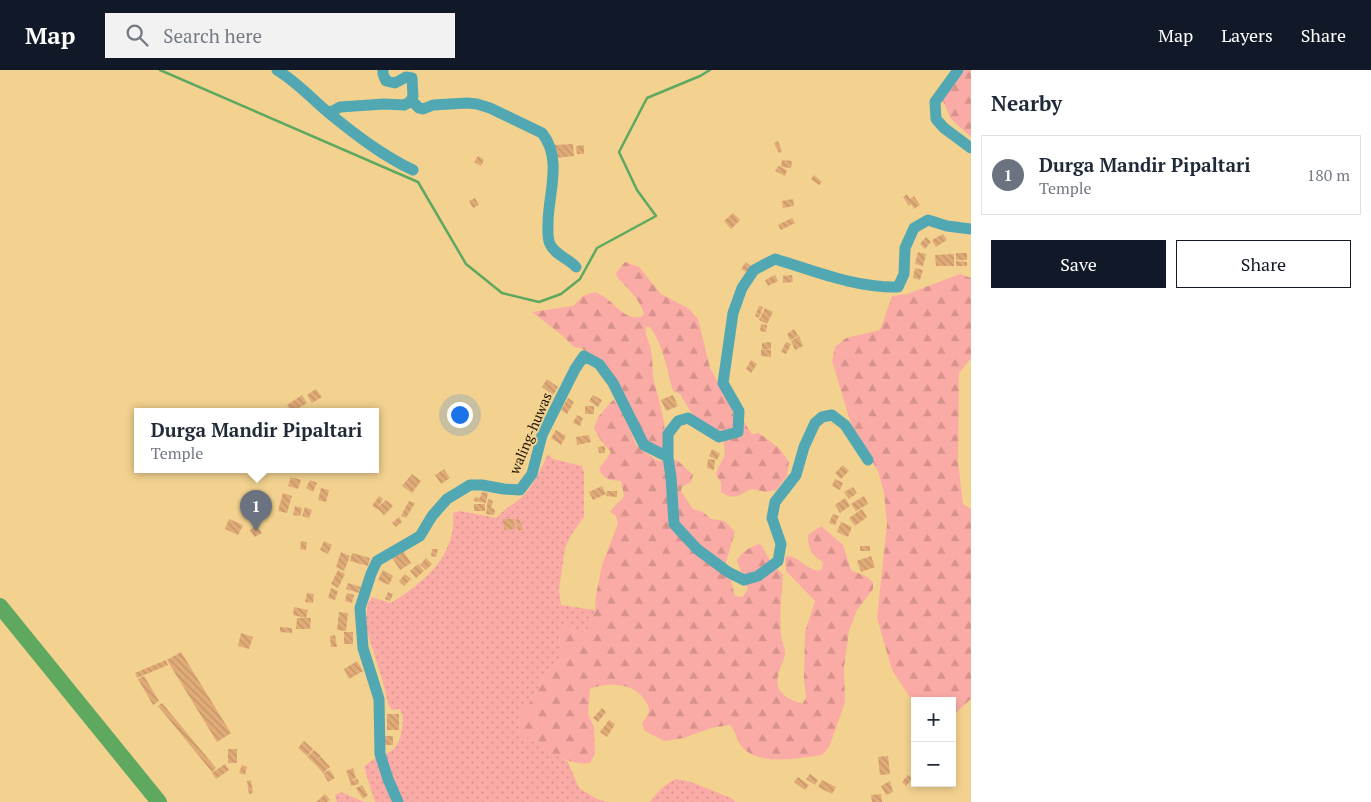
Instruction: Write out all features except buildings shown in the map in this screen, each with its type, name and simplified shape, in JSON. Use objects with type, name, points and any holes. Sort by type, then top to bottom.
[{"type":"street","points":[[277,70],[380,152],[413,170]]},
{"type":"street","points":[[329,113],[340,107],[384,104],[404,106],[410,102],[413,96],[412,78],[406,77],[395,83],[386,81],[383,70]]},
{"type":"street","points":[[958,70],[935,102],[936,118],[944,128],[971,148]]},
{"type":"street","points":[[411,100],[419,108],[423,109],[433,105],[467,103],[490,108],[542,133],[547,139],[554,160],[548,213],[548,238],[550,246],[576,267]]},
{"type":"street","points":[[868,460],[845,425],[832,415],[822,417],[815,424],[804,447],[796,475],[775,502],[772,518],[781,544],[778,561],[758,576],[744,580],[728,572],[697,549],[674,524],[668,457],[668,434],[678,420],[688,418],[719,437],[738,432],[739,411],[723,383],[733,314],[742,288],[754,270],[775,259],[856,283],[879,288],[898,287],[904,274],[905,248],[914,228],[928,220],[947,226],[971,229]]},
{"type":"street","name":"waling-huwas","points":[[398,802],[380,754],[379,699],[363,648],[360,608],[364,592],[377,561],[420,536],[432,516],[447,499],[470,485],[520,490],[532,474],[542,435],[574,369],[584,356],[599,364],[613,383],[644,445],[668,457]]},
{"type":"green space","points":[[965,70],[971,70],[971,137],[951,119],[942,99]]},
{"type":"green space","points":[[625,262],[639,267],[661,294],[688,308],[698,319],[710,368],[730,404],[736,423],[744,422],[752,434],[759,433],[780,449],[789,462],[787,476],[776,490],[766,492],[751,489],[732,497],[721,492],[721,482],[716,475],[725,455],[723,436],[692,414],[680,394],[673,391],[661,349],[650,327],[646,327],[646,333],[651,350],[654,381],[665,430],[665,446],[660,451],[644,442],[602,362],[581,348],[574,347],[532,312],[573,306],[583,296],[595,292],[605,297],[622,312],[630,316],[641,317],[644,314],[640,303],[617,277],[616,273]]},
{"type":"green space","points":[[960,274],[971,278],[971,358],[959,373],[958,462],[963,504],[971,509],[971,699],[956,712],[956,697],[911,697],[911,699],[892,670],[877,618],[887,524],[884,493],[878,471],[851,424],[832,361],[835,347],[846,338],[880,330],[892,296],[907,294]]},
{"type":"green space","points":[[613,400],[627,422],[636,445],[658,461],[677,460],[693,475],[691,482],[682,487],[681,491],[693,509],[703,512],[711,519],[725,521],[735,532],[726,562],[735,596],[742,597],[748,589],[737,561],[738,558],[753,546],[759,544],[762,546],[769,559],[783,575],[780,626],[785,655],[777,681],[779,689],[786,697],[802,704],[806,698],[804,679],[805,632],[815,601],[786,571],[785,559],[787,556],[796,558],[814,570],[819,571],[822,569],[823,562],[811,551],[808,535],[821,526],[843,545],[851,570],[867,577],[873,582],[873,589],[857,610],[849,631],[844,667],[845,703],[829,747],[822,755],[792,759],[760,757],[751,754],[743,748],[730,725],[711,728],[684,738],[664,741],[645,731],[642,724],[649,710],[644,699],[633,690],[619,685],[604,685],[590,689],[588,714],[594,727],[595,754],[590,763],[572,762],[545,749],[520,733],[518,718],[536,694],[546,672],[562,658],[560,638],[563,630],[566,627],[579,633],[587,631],[595,610],[602,565],[618,523],[616,516],[610,512],[624,496],[621,481],[608,479],[599,469],[611,452],[601,441],[594,428],[598,417]]},
{"type":"green space","points":[[548,454],[553,459],[582,466],[584,473],[584,517],[571,535],[565,548],[559,590],[561,605],[595,610],[587,631],[579,633],[566,627],[559,639],[562,658],[546,672],[536,694],[518,718],[520,733],[568,762],[579,788],[597,799],[607,802],[375,802],[364,767],[370,761],[393,750],[400,738],[403,719],[400,709],[392,710],[388,704],[365,625],[368,603],[372,597],[391,603],[411,590],[429,574],[443,555],[453,528],[453,513],[460,511],[497,518],[528,490]]},
{"type":"green space","points":[[676,779],[691,782],[731,798],[736,802],[650,802],[668,783]]},
{"type":"green space","points":[[341,792],[364,802],[337,802],[335,795]]},
{"type":"waterway","points":[[160,70],[418,182],[466,264],[502,293],[539,302],[561,294],[580,279],[597,248],[656,216],[637,190],[619,152],[647,98],[710,70]]},
{"type":"waterway","points":[[0,606],[159,802]]},
{"type":"place","name":"Durga Mandir Pipaltari","points":[[256,531]]}]
